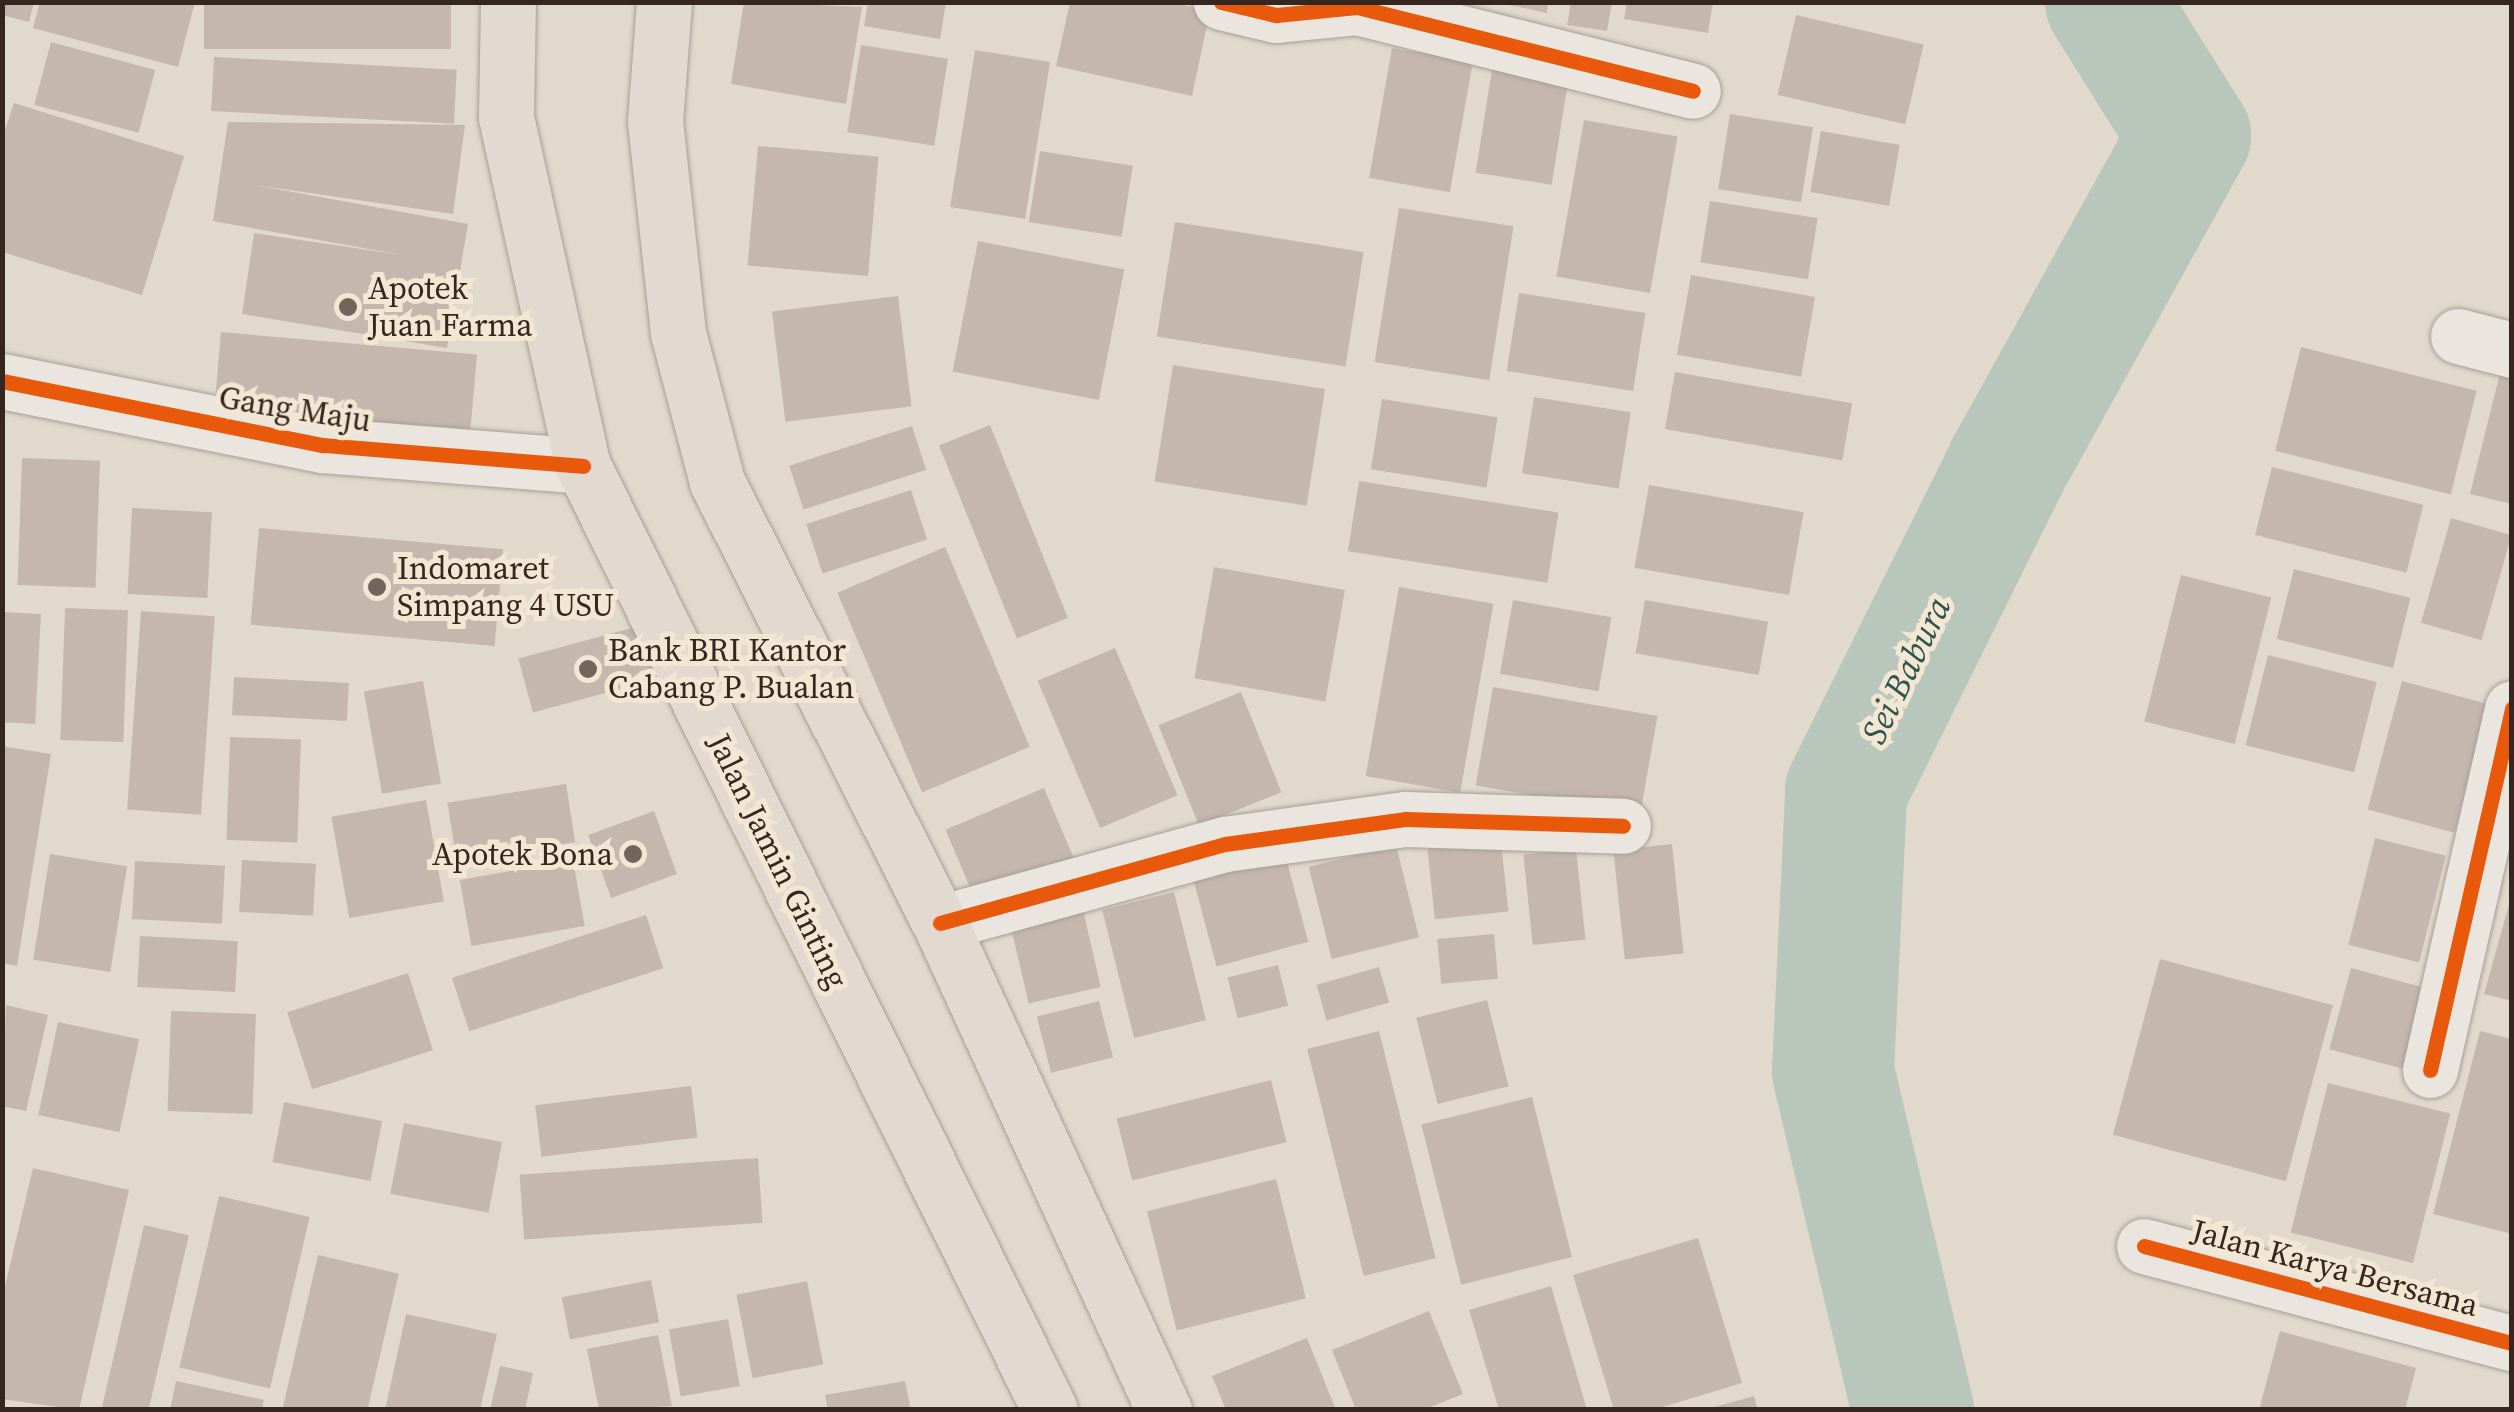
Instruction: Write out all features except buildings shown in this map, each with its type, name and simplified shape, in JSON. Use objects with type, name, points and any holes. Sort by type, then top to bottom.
[{"type":"main road","name":"Jalan Jamin Ginting","points":[[508,2],[506,118],[583,466],[1050,1410]]},
{"type":"main road","points":[[664,2],[654,121],[678,334],[717,482],[940,923],[1164,1410]]},
{"type":"street","points":[[1221,2],[1276,15],[1357,7],[1693,91]]},
{"type":"street","points":[[2458,336],[2512,350]]},
{"type":"street","name":"Gang Maju","points":[[2,382],[323,445],[583,466]]},
{"type":"street","points":[[2430,1070],[2512,708]]},
{"type":"street","points":[[940,923],[1225,844],[1406,819],[1623,826]]},
{"type":"street","name":"Jalan Karya Bersama","points":[[2144,1246],[2512,1343]]},
{"type":"waterway","name":"Sei Babura","points":[[1913,1410],[1833,1071],[1846,791],[2006,468],[2190,136],[2106,2]]},
{"type":"cycle path","points":[[1221,2],[1276,15],[1357,7],[1693,91]]},
{"type":"cycle path","points":[[2,381],[323,445],[583,466]]},
{"type":"cycle path","points":[[2430,1070],[2512,708]]},
{"type":"cycle path","points":[[940,923],[1225,844],[1406,819],[1623,826]]},
{"type":"cycle path","points":[[2144,1246],[2512,1343]]},
{"type":"place","name":"Apotek Juan Farma","points":[[348,307]]},
{"type":"place","name":"Indomaret Simpang 4 USU","points":[[377,587]]},
{"type":"place","name":"Bank BRI Kantor Cabang P. Bualan","points":[[588,669]]},
{"type":"place","name":"Apotek Bona","points":[[633,854]]}]
